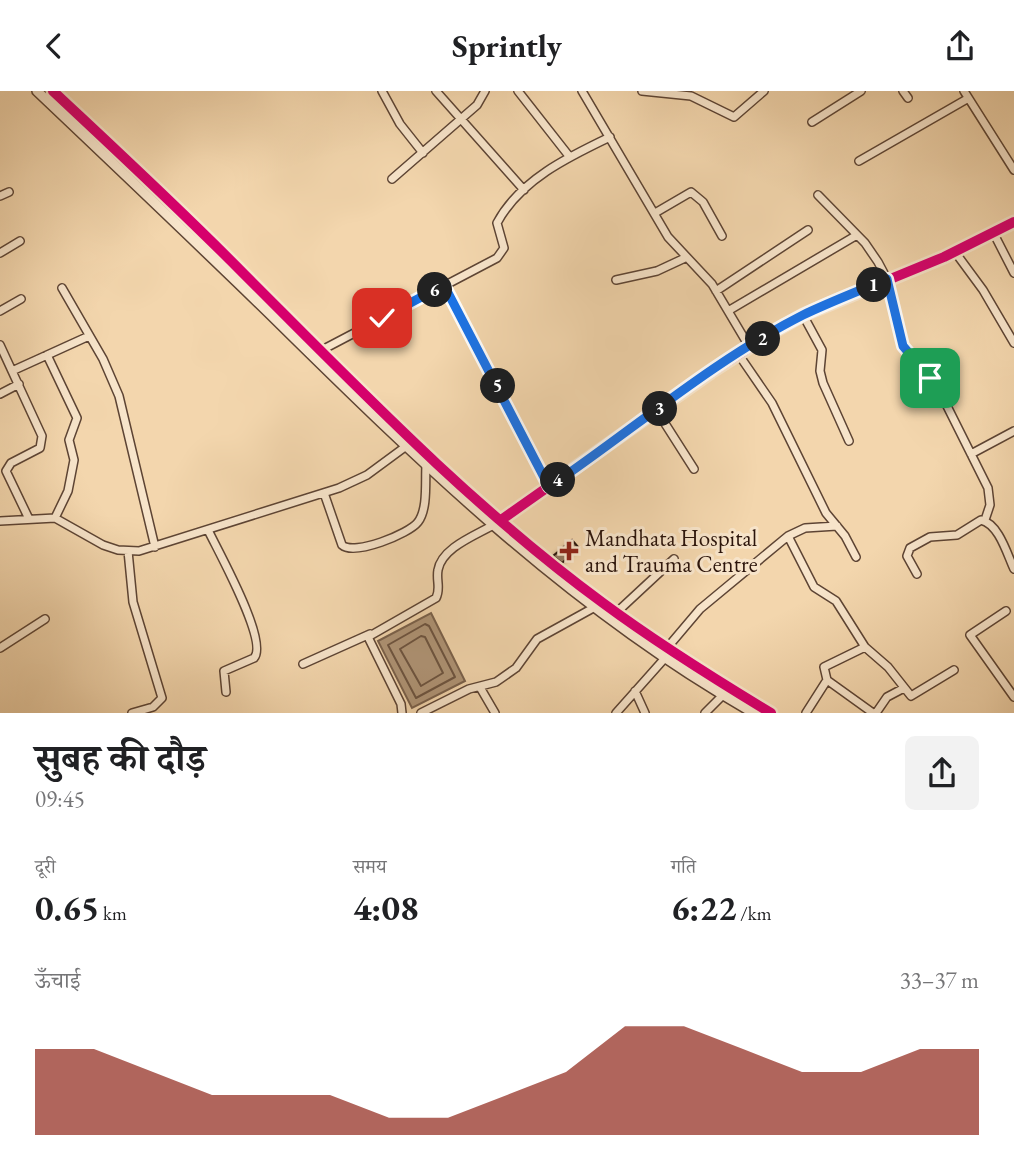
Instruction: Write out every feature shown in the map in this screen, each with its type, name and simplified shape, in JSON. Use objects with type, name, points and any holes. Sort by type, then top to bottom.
[{"type":"street","points":[[37,91],[404,447],[666,653],[723,695],[754,713]]},
{"type":"street","points":[[52,91],[205,235],[320,351],[498,522],[595,607],[666,653],[771,713]]},
{"type":"street","points":[[382,91],[400,124],[423,153]]},
{"type":"street","points":[[436,91],[524,190]]},
{"type":"street","points":[[392,179],[460,121],[483,98],[485,91]]},
{"type":"street","points":[[518,91],[569,156]]},
{"type":"street","points":[[582,91],[668,237],[685,258],[702,272],[750,348]]},
{"type":"street","points":[[642,91],[694,93],[734,117],[765,91]]},
{"type":"street","points":[[812,122],[861,91]]},
{"type":"street","points":[[859,161],[965,95],[1014,170]]},
{"type":"street","points":[[320,351],[502,253],[504,242],[497,223],[524,190],[569,156],[610,137]]},
{"type":"street","points":[[0,197],[9,192]]},
{"type":"street","points":[[655,213],[691,193],[703,202],[722,236]]},
{"type":"street","points":[[818,195],[874,254],[887,279],[903,346],[937,389],[971,454],[990,497],[985,520],[1005,547],[1014,569]]},
{"type":"street","points":[[303,664],[370,634],[436,598],[439,592],[439,565],[446,554],[498,522],[739,355],[803,315],[955,252],[1014,222]]},
{"type":"street","points":[[716,291],[808,230]]},
{"type":"street","points":[[993,232],[1014,273]]},
{"type":"street","points":[[728,311],[857,235]]},
{"type":"street","points":[[0,253],[20,241]]},
{"type":"street","points":[[955,252],[983,290],[1014,342]]},
{"type":"street","points":[[616,280],[657,271],[685,258]]},
{"type":"street","points":[[444,285],[549,487]]},
{"type":"street","points":[[62,288],[119,396],[155,547]]},
{"type":"street","points":[[0,311],[20,299]]},
{"type":"street","points":[[803,315],[822,350],[820,371],[823,383],[849,441]]},
{"type":"street","points":[[12,371],[89,336]]},
{"type":"street","points":[[0,345],[42,436],[40,448],[11,463],[6,471],[29,519]]},
{"type":"street","points":[[47,355],[77,418],[69,440],[74,460],[68,491],[55,518]]},
{"type":"street","points":[[739,355],[772,403],[826,513],[856,557]]},
{"type":"street","points":[[0,394],[19,384]]},
{"type":"street","points":[[657,411],[694,469]]},
{"type":"street","points":[[971,454],[1014,431]]},
{"type":"street","points":[[0,521],[55,518],[103,545],[128,551],[155,547],[324,493],[367,475],[404,447]]},
{"type":"street","points":[[324,493],[342,545],[346,549],[358,549],[400,534],[418,522],[423,509],[426,466]]},
{"type":"street","points":[[917,574],[907,556],[910,548],[929,537],[957,535],[985,520]]},
{"type":"street","points":[[616,713],[700,609],[788,536],[805,528],[837,526]]},
{"type":"street","points":[[208,530],[246,608],[258,646],[254,658],[224,671],[226,692]]},
{"type":"street","points":[[788,536],[814,587],[836,601],[865,647],[888,667],[911,696],[954,670]]},
{"type":"street","points":[[1005,547],[1014,543]]},
{"type":"street","points":[[128,551],[133,602],[162,698],[153,707],[132,713]]},
{"type":"street","points":[[617,612],[674,559]]},
{"type":"street","points":[[421,713],[469,689],[481,689],[516,668],[537,639],[595,607]]},
{"type":"street","points":[[1006,611],[970,635],[1014,697]]},
{"type":"street","points":[[0,648],[45,619]]},
{"type":"street","points":[[370,634],[369,641],[398,696],[402,713]]},
{"type":"street","points":[[865,647],[824,667],[827,680],[875,713],[887,697],[904,688]]},
{"type":"street","points":[[806,713],[827,680]]},
{"type":"street","points":[[481,689],[495,713]]},
{"type":"street","points":[[635,691],[645,713]]},
{"type":"street","points":[[705,713],[723,695]]},
{"type":"water","points":[[431,613],[465,681],[412,708],[378,641]]},
{"type":"building","points":[[572,540],[579,548],[562,563],[553,556]]},
{"type":"cycle path","points":[[53,91],[197,227],[417,445],[508,527],[623,618],[771,713]]},
{"type":"cycle path","points":[[501,520],[711,372],[773,332],[803,315],[944,257],[1014,222]]},
{"type":"place","name":"Mandhata Hospital and Trauma Centre","points":[[569,551]]},
{"type":"route","points":[[382,318],[444,285],[549,487],[711,372],[773,332],[803,315],[887,279],[903,346],[930,378]]}]
